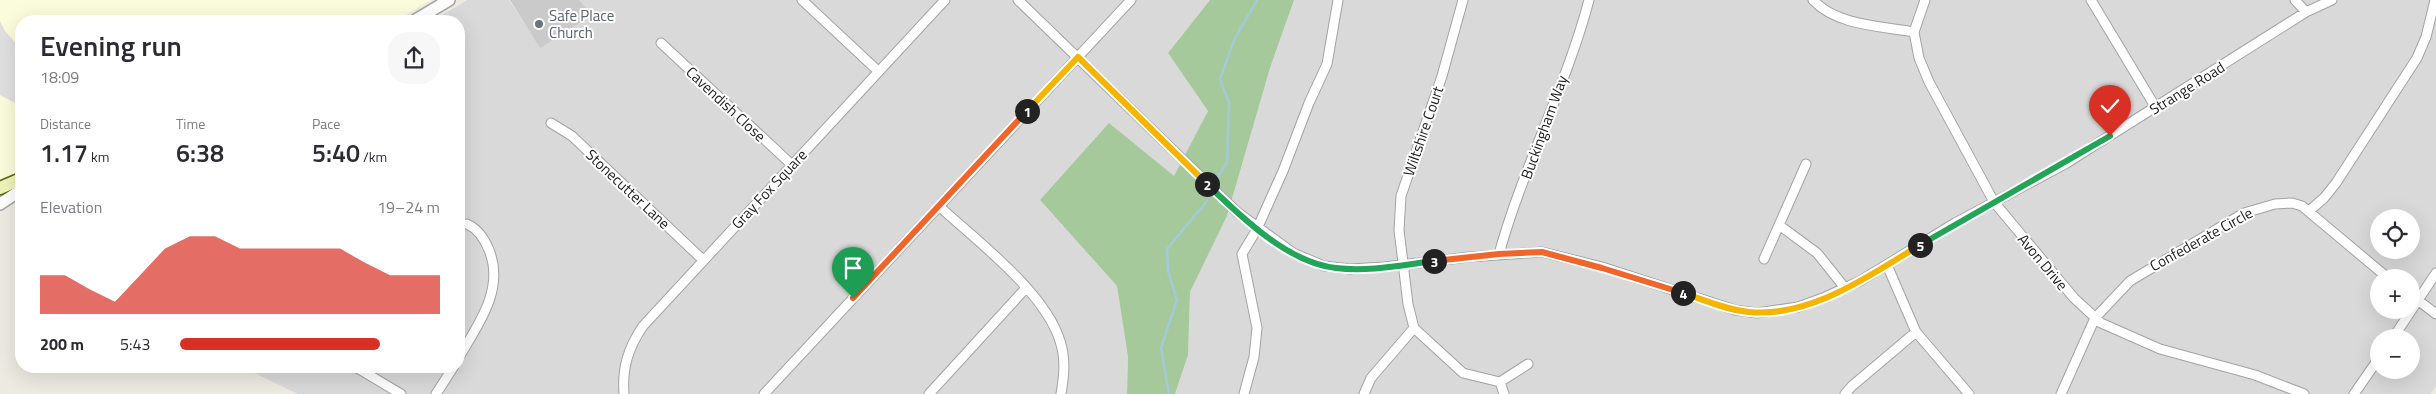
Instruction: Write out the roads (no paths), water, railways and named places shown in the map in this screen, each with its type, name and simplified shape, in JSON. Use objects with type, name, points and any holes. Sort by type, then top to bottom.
[{"type":"main road","points":[[0,188],[15,182]]},
{"type":"street","points":[[424,15],[450,0]]},
{"type":"street","points":[[802,0],[878,71]]},
{"type":"street","name":"Gray Fox Square","points":[[624,394],[623,374],[627,354],[634,340],[660,306],[945,0]]},
{"type":"street","name":"Strange Road","points":[[1018,0],[1218,196],[1257,228],[1293,253],[1324,266],[1350,269],[1499,254],[1533,252],[1557,254],[1747,312],[1778,311],[1798,307],[1845,288],[2064,164],[2308,11],[2332,0]]},
{"type":"street","points":[[764,394],[1131,0]]},
{"type":"street","points":[[1244,394],[1254,357],[1257,328],[1242,254],[1257,228],[1327,64],[1338,0]]},
{"type":"street","name":"Wiltshire Court","points":[[1414,328],[1408,304],[1398,223],[1402,196],[1442,76],[1463,0]]},
{"type":"street","name":"Buckingham Way","points":[[1499,254],[1588,0]]},
{"type":"street","points":[[1813,0],[1822,9],[1839,17],[1914,32],[1926,0]]},
{"type":"street","points":[[2091,0],[2156,108]]},
{"type":"street","points":[[2295,0],[2308,11],[2322,0]]},
{"type":"street","points":[[2377,269],[2309,211],[2324,198],[2336,183],[2417,58],[2426,37],[2435,0]]},
{"type":"street","name":"Avon Drive","points":[[1914,32],[1919,58],[1929,82],[1994,202],[2074,298],[2095,318],[2101,323],[2172,354],[2255,375],[2304,394]]},
{"type":"street","name":"Cavendish Close","points":[[661,43],[791,164]]},
{"type":"street","name":"Stonecutter Lane","points":[[551,123],[572,136],[703,260]]},
{"type":"street","points":[[1764,259],[1806,164]]},
{"type":"street","points":[[0,204],[15,194]]},
{"type":"street","name":"Confederate Circle","points":[[2061,394],[2095,318],[2117,292],[2135,277],[2244,213],[2266,205],[2285,203],[2298,205],[2309,211]]},
{"type":"street","points":[[940,206],[1026,288],[1048,314],[1060,340],[1064,365],[1061,394]]},
{"type":"street","points":[[465,347],[486,312],[493,284],[493,262],[486,244],[475,229],[468,224]]},
{"type":"street","points":[[1779,225],[1817,253],[1845,288]]},
{"type":"street","points":[[1887,265],[1916,332],[1969,394]]},
{"type":"street","points":[[2420,292],[2436,273]]},
{"type":"street","points":[[929,394],[1026,288]]},
{"type":"street","points":[[2420,302],[2436,314]]},
{"type":"street","points":[[1364,394],[1370,378],[1414,328],[1463,373],[1500,382],[1528,364]]},
{"type":"street","points":[[1846,394],[1852,386],[1916,332]]},
{"type":"street","points":[[2354,394],[2370,371]]},
{"type":"street","points":[[366,373],[401,394]]},
{"type":"street","points":[[436,394],[450,373]]},
{"type":"street","points":[[1500,382],[1504,394]]},
{"type":"waterway","points":[[1217,179],[1227,162],[1229,103],[1220,79],[1235,38],[1257,0]]},
{"type":"waterway","points":[[1169,394],[1161,348],[1177,300],[1168,271],[1167,249],[1207,201]]},
{"type":"place","name":"Safe Place Church","points":[[539,24]]}]
